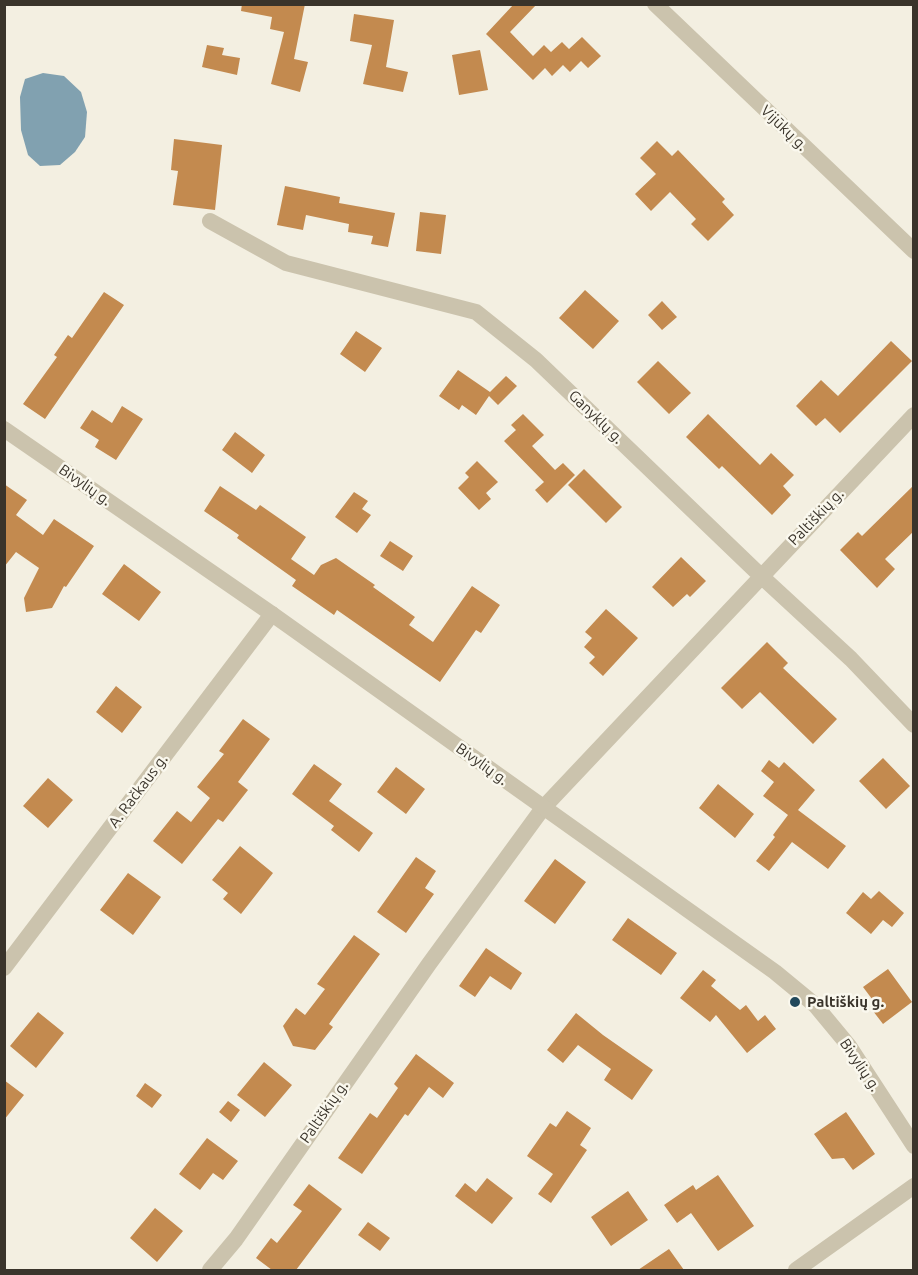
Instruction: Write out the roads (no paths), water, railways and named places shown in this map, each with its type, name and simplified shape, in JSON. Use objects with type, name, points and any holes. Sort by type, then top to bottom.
[{"type":"street","name":"Vijūkų g.","points":[[655,4],[914,251]]},
{"type":"street","name":"Ganyklų g.","points":[[210,221],[286,263],[476,312],[536,360],[851,659],[914,725]]},
{"type":"street","name":"Paltiškių g.","points":[[210,1270],[236,1239],[429,964],[543,808],[914,415]]},
{"type":"street","name":"Bivylių g.","points":[[4,429],[272,614],[775,972],[815,1005],[849,1046],[914,1146]]},
{"type":"street","name":"A. Račkaus g.","points":[[5,964],[272,614]]},
{"type":"street","points":[[796,1270],[914,1186]]},
{"type":"water","points":[[43,73],[64,76],[81,92],[87,112],[85,137],[75,152],[60,165],[40,166],[28,155],[21,130],[20,97],[25,79]]},
{"type":"place","name":"Paltiškių g.","points":[[795,1002]]}]
